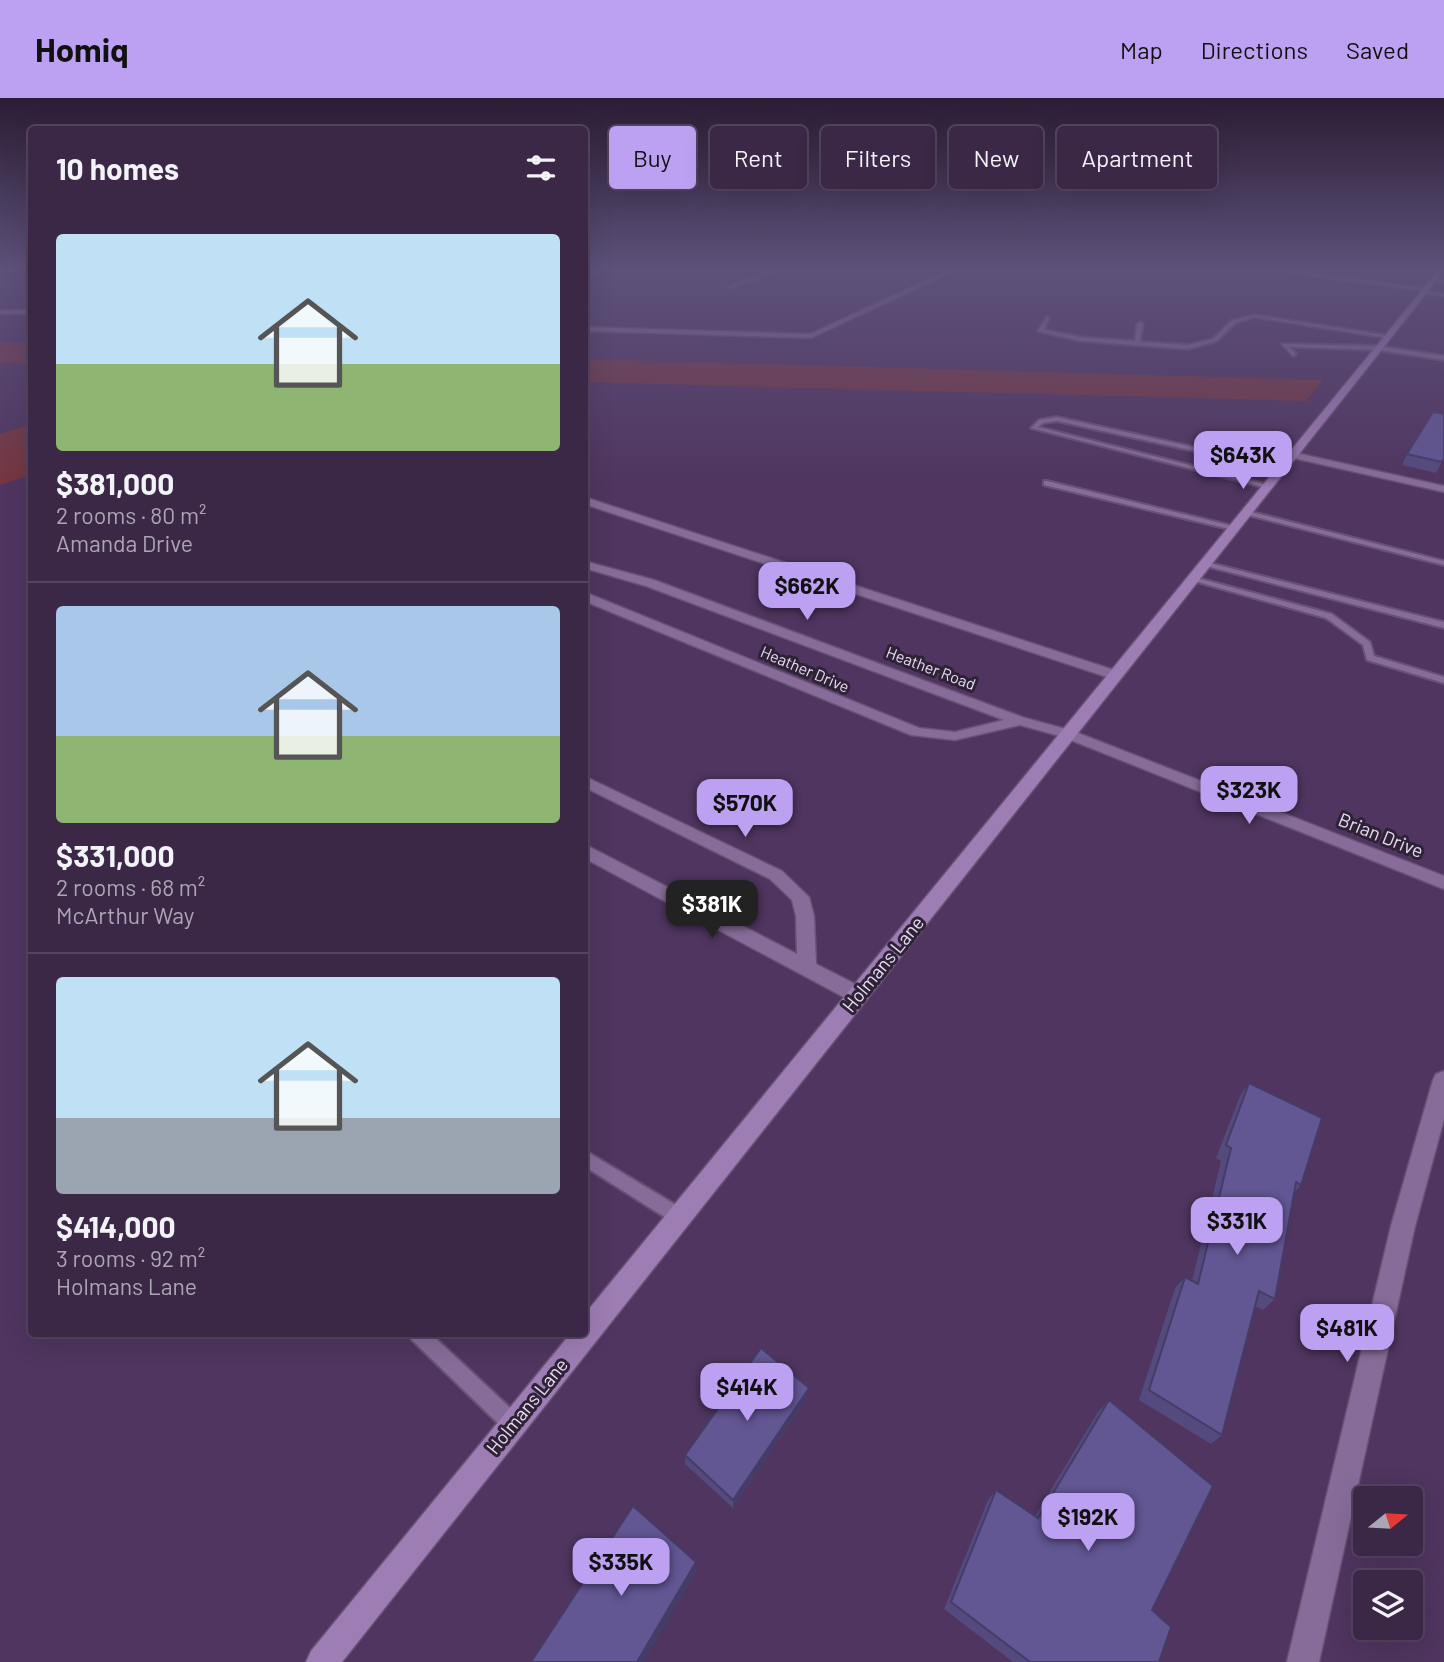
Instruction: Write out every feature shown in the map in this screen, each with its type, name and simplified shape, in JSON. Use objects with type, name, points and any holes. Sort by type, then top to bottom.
[{"type":"main road","name":"Holmans Lane","points":[[588,1331],[1385,340]]},
{"type":"main road","name":"Holmans Lane","points":[[322,1662],[583,1337]]},
{"type":"street","points":[[1292,455],[1444,489]]},
{"type":"street","points":[[588,501],[1115,675]]},
{"type":"street","name":"Heather Road","points":[[588,565],[734,613],[1020,721],[1068,734]]},
{"type":"street","name":"Heather Drive","points":[[588,598],[916,732],[955,736],[1020,721]]},
{"type":"street","name":"Brian Drive","points":[[1068,734],[1444,883]]},
{"type":"street","points":[[588,783],[776,875],[800,897],[805,916],[807,969]]},
{"type":"street","points":[[588,852],[858,995]]},
{"type":"street","points":[[1303,1662],[1403,1226],[1444,1080]]},
{"type":"lane","points":[[1099,340],[1165,347],[1206,345],[1215,340]]},
{"type":"lane","points":[[1138,340],[1138,344]]},
{"type":"lane","points":[[1293,354],[1284,345],[1378,348],[1444,358]]},
{"type":"lane","points":[[1220,473],[1228,463],[1226,459],[1210,452],[1057,419],[1041,421],[1034,428],[1037,431],[1268,486]]},
{"type":"lane","points":[[1047,482],[1233,528]]},
{"type":"lane","points":[[1247,512],[1444,563]]},
{"type":"lane","points":[[1205,563],[1444,625]]},
{"type":"lane","points":[[1193,578],[1329,616],[1367,644],[1370,658],[1444,680]]},
{"type":"lane","points":[[588,1160],[680,1217]]},
{"type":"lane","points":[[421,1337],[513,1424]]},
{"type":"shaded area","points":[[0,342],[28,343],[28,363],[0,363]]},
{"type":"shaded area","points":[[588,359],[1323,380],[1306,401],[588,382]]},
{"type":"shaded area","points":[[28,425],[28,476],[0,485],[0,434]]},
{"type":"building","points":[[1433,412],[1444,414],[1442,462],[1407,454]]},
{"type":"building","points":[[1249,1083],[1322,1118],[1301,1185],[1296,1182],[1275,1299],[1259,1291],[1222,1435],[1149,1390],[1185,1277],[1198,1284],[1231,1148],[1226,1145]]},
{"type":"building","points":[[761,1348],[809,1388],[733,1500],[685,1455]]},
{"type":"building","points":[[1109,1400],[1213,1486],[1152,1610],[1171,1627],[1159,1662],[1030,1662],[951,1602],[996,1490],[1038,1518]]},
{"type":"building","points":[[633,1506],[696,1562],[637,1662],[531,1662]]}]
